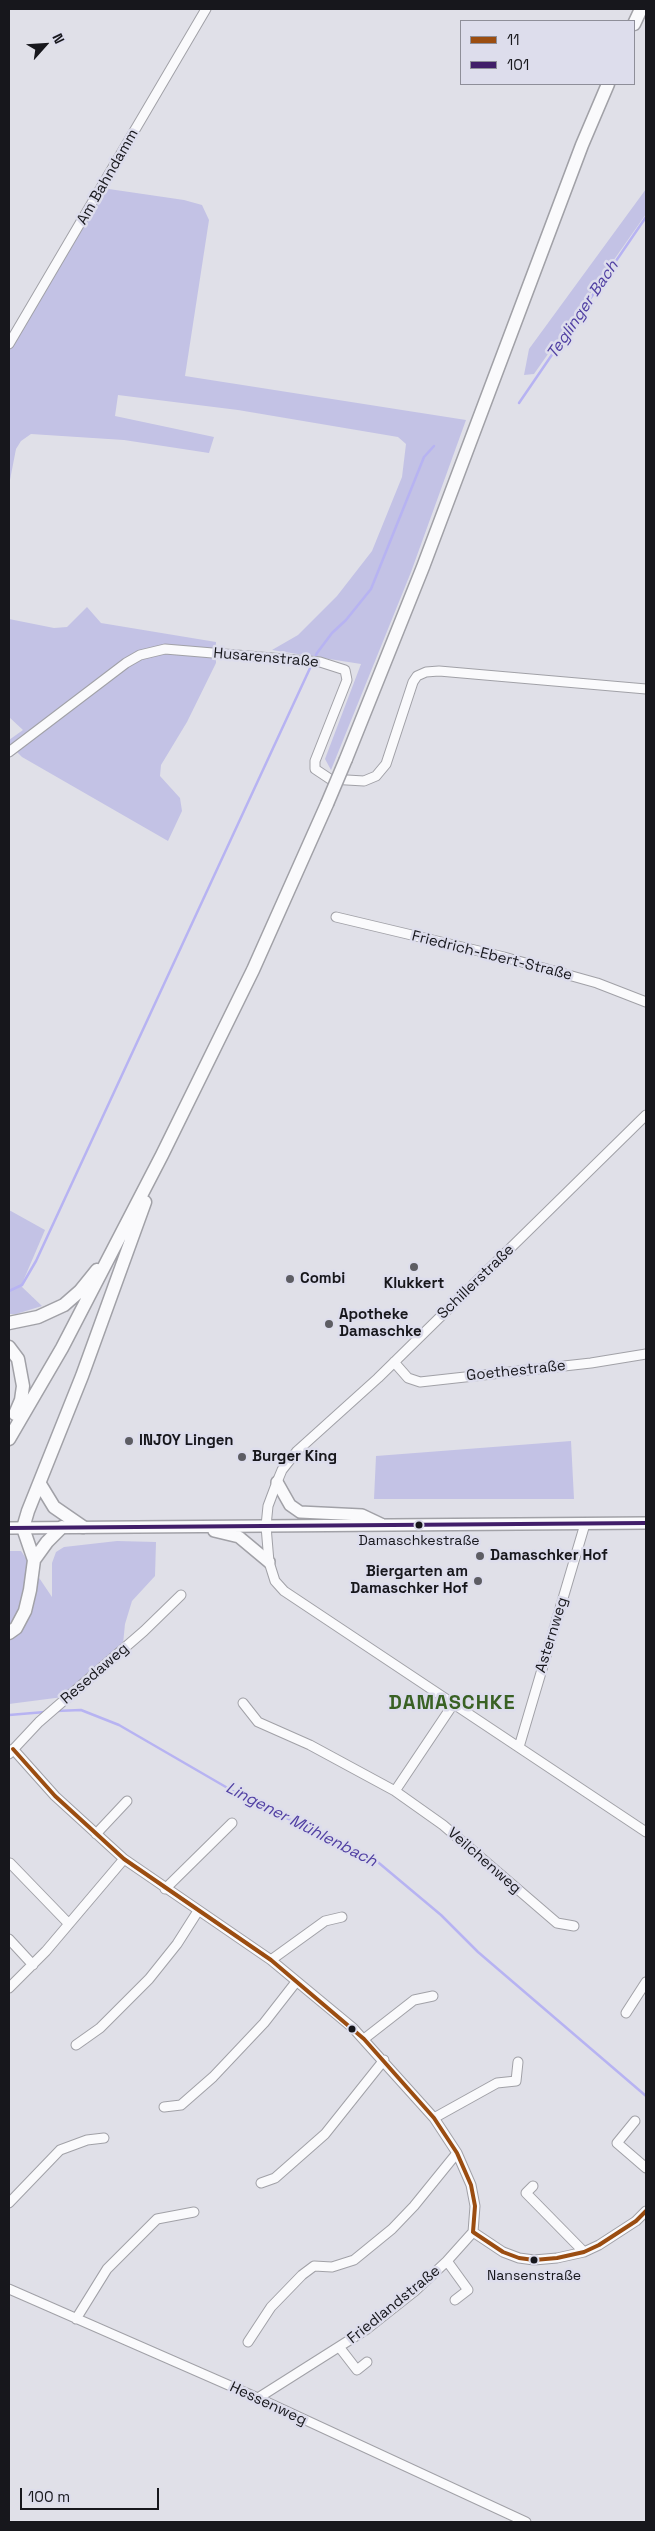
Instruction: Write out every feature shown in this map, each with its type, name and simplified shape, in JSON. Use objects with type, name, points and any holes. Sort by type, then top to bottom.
[{"type":"main road","points":[[635,22],[641,9]]},
{"type":"main road","points":[[9,1439],[62,1348],[111,1256],[272,930],[294,881],[423,567],[579,154],[608,85]]},
{"type":"main road","points":[[9,1634],[16,1628],[25,1612],[34,1560],[23,1528],[113,1294],[162,1154]]},
{"type":"main road","points":[[9,1323],[38,1318],[64,1305],[80,1291],[111,1256]]},
{"type":"main road","points":[[9,1347],[18,1359],[23,1386],[21,1400],[9,1430]]},
{"type":"main road","points":[[40,1484],[54,1507],[83,1527]]},
{"type":"main road","points":[[34,1560],[62,1527]]},
{"type":"street","name":"Am Bahndamm","points":[[9,344],[206,9]]},
{"type":"street","name":"Husarenstraße","points":[[9,752],[126,663],[140,655],[165,649],[320,662],[345,670],[347,680],[315,761],[315,769],[330,779],[364,781],[376,776],[386,764],[413,682],[418,676],[426,672],[439,671],[646,689]]},
{"type":"street","name":"Friedrich-Ebert-Straße","points":[[336,917],[504,957],[597,983],[646,1002]]},
{"type":"street","name":"Schillerstraße","points":[[266,1526],[268,1506],[282,1470],[306,1441],[394,1362],[646,1115]]},
{"type":"street","name":"Goethestraße","points":[[394,1362],[408,1378],[420,1382],[590,1363],[646,1354]]},
{"type":"street","points":[[277,1482],[290,1505],[300,1512],[362,1515],[385,1526]]},
{"type":"street","points":[[9,1528],[646,1523]]},
{"type":"street","name":"Asternweg","points":[[519,1747],[585,1524]]},
{"type":"street","points":[[266,1526],[269,1562],[276,1581],[284,1591],[646,1832]]},
{"type":"street","points":[[200,1527],[239,1537],[249,1543],[269,1562]]},
{"type":"street","name":"Resedaweg","points":[[11,1752],[41,1721],[144,1631],[181,1595]]},
{"type":"street","name":"Veilchenweg","points":[[243,1703],[258,1722],[310,1745],[395,1791],[443,1825],[557,1923],[574,1926]]},
{"type":"street","points":[[395,1791],[454,1704]]},
{"type":"street","points":[[11,1752],[55,1796],[124,1859],[270,1960],[364,2039],[434,2118],[457,2153],[471,2185],[475,2206],[473,2232],[503,2252],[519,2258],[534,2260],[557,2258],[584,2252],[614,2236],[646,2211]]},
{"type":"street","points":[[96,1834],[127,1802]]},
{"type":"street","points":[[165,1889],[232,1823]]},
{"type":"street","points":[[9,1988],[33,1965],[124,1859]]},
{"type":"street","points":[[10,1863],[69,1924]]},
{"type":"street","points":[[76,2045],[100,2028],[149,1979],[177,1944],[198,1911]]},
{"type":"street","points":[[270,1960],[325,1921],[342,1917]]},
{"type":"street","points":[[9,1940],[33,1965]]},
{"type":"street","points":[[164,2107],[181,2105],[212,2076],[264,2024],[296,1982]]},
{"type":"street","points":[[626,2013],[646,1982]]},
{"type":"street","points":[[364,2039],[414,2000],[433,1996]]},
{"type":"street","points":[[261,2183],[275,2178],[325,2134],[384,2060]]},
{"type":"street","points":[[434,2118],[497,2083],[516,2080],[518,2062]]},
{"type":"street","points":[[635,2122],[617,2143],[646,2168]]},
{"type":"street","points":[[9,2203],[38,2170],[60,2150],[86,2140],[104,2138]]},
{"type":"street","points":[[248,2342],[271,2307],[302,2275],[314,2266],[332,2266],[354,2260],[392,2229],[414,2206],[457,2153]]},
{"type":"street","points":[[533,2186],[526,2193],[584,2252]]},
{"type":"street","points":[[76,2319],[107,2269],[157,2219],[194,2212]]},
{"type":"street","name":"Friedlandstraße","points":[[258,2398],[340,2348],[392,2310],[447,2261],[473,2232]]},
{"type":"street","name":"Friedlandstraße","points":[[447,2261],[468,2290],[454,2300]]},
{"type":"street","name":"Hessenweg","points":[[9,2289],[258,2398],[526,2522]]},
{"type":"street","name":"Friedlandstraße","points":[[340,2348],[357,2370],[368,2362]]},
{"type":"shaded area","points":[[102,188],[184,200],[202,205],[209,220],[185,376],[466,420],[411,572],[331,770],[325,759],[361,664],[272,650],[298,635],[337,596],[372,551],[402,477],[406,444],[398,437],[238,410],[118,395],[115,416],[214,437],[209,453],[124,440],[31,434],[21,441],[16,449],[9,485],[9,347]]},
{"type":"shaded area","points":[[646,189],[646,214],[534,374],[524,375],[529,349]]},
{"type":"shaded area","points":[[87,607],[101,623],[216,642],[216,663],[187,722],[161,765],[160,776],[180,798],[182,811],[168,841],[22,757],[9,744],[9,740],[23,730],[9,717],[9,619],[54,628],[67,627]]},
{"type":"shaded area","points":[[9,1210],[45,1230],[21,1286],[42,1306],[16,1314],[9,1314]]},
{"type":"shaded area","points":[[571,1441],[574,1499],[374,1499],[376,1456]]},
{"type":"shaded area","points":[[117,1541],[156,1542],[155,1576],[132,1601],[125,1624],[123,1644],[63,1697],[9,1704],[9,1551],[21,1551],[52,1597],[52,1563],[56,1552],[64,1547]]},
{"type":"waterway","name":"Teglinger Bach","points":[[519,403],[646,217]]},
{"type":"waterway","points":[[9,1291],[22,1285],[36,1261],[317,653],[371,589],[424,457],[434,446]]},
{"type":"waterway","name":"Lingener Mühlenbach","points":[[56,1711],[81,1710],[119,1725],[250,1801],[373,1858],[441,1915],[478,1952],[646,2096]]},
{"type":"waterway","name":"Lingener Mühlenbach","points":[[9,1715],[45,1712]]},
{"type":"transit line","name":"101","points":[[9,1528],[646,1523]]},
{"type":"transit line","name":"11","points":[[13,1749],[55,1796],[124,1859],[271,1960],[364,2039],[434,2118],[457,2153],[471,2185],[475,2206],[473,2232]]},
{"type":"transit line","name":"11","points":[[473,2232],[503,2252],[519,2258],[534,2260],[557,2258],[584,2252],[599,2245],[636,2221],[646,2211]]},
{"type":"place","name":"Klukkert","points":[[414,1267]]},
{"type":"place","name":"Combi","points":[[290,1279]]},
{"type":"place","name":"Apotheke Damaschke","points":[[329,1324]]},
{"type":"place","name":"INJOY Lingen","points":[[129,1441]]},
{"type":"place","name":"Burger King","points":[[242,1457]]},
{"type":"place","name":"Damaschkestraße","points":[[419,1525]]},
{"type":"place","name":"Damaschker Hof","points":[[480,1556]]},
{"type":"place","name":"Biergarten am Damaschker Hof","points":[[478,1581]]},
{"type":"place","name":"Nansenstraße","points":[[534,2260]]},
{"type":"district","name":"DAMASCHKE","points":[[452,1704]]}]
